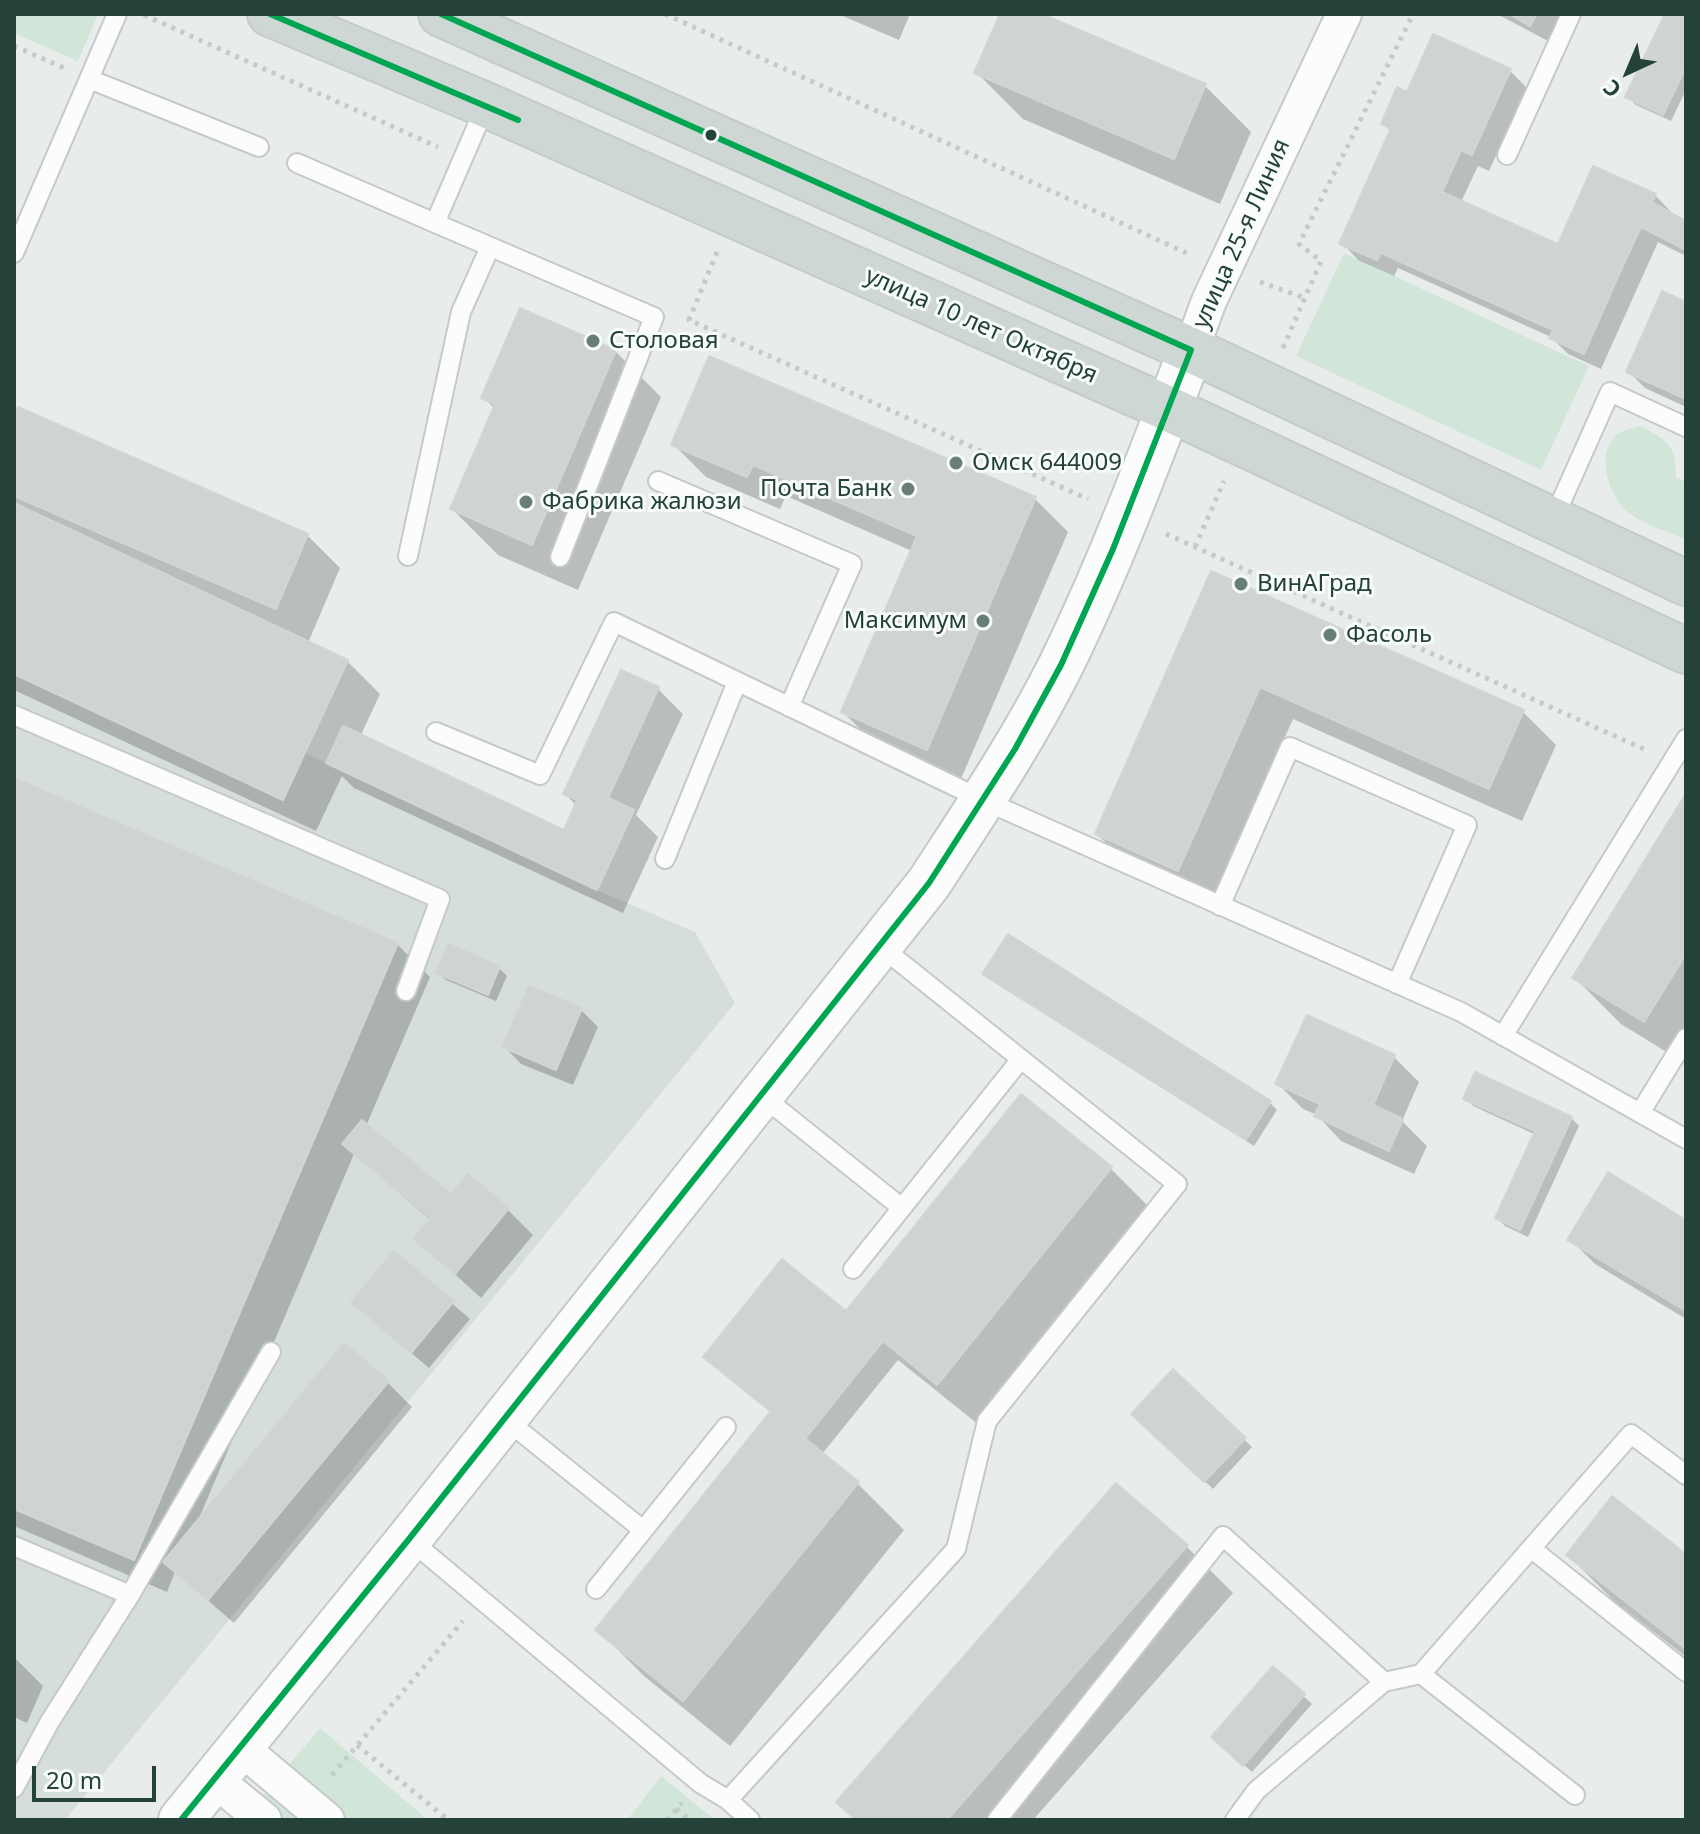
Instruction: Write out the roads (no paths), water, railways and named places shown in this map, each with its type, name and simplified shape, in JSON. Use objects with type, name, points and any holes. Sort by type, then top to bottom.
[{"type":"main road","name":"улица 10 лет Октября","points":[[270,14],[486,105],[1169,409],[1686,651]]},
{"type":"main road","points":[[441,14],[1191,350],[1686,583]]},
{"type":"main road","name":"улица 25-я Линия","points":[[205,1795],[929,883],[983,800],[1060,666],[1128,517],[1191,350]]},
{"type":"street","name":"улица 25-я Линия","points":[[1191,350],[1224,270],[1344,14]]},
{"type":"street","points":[[205,1795],[317,1812]]},
{"type":"street","points":[[205,1795],[264,1820]]},
{"type":"lane","points":[[14,253],[117,14]]},
{"type":"lane","points":[[1507,155],[1571,14]]},
{"type":"lane","points":[[89,79],[259,147]]},
{"type":"lane","points":[[435,223],[486,105]]},
{"type":"lane","points":[[297,163],[654,317],[560,557]]},
{"type":"lane","points":[[408,556],[461,312],[490,247]]},
{"type":"lane","points":[[1553,520],[1610,392],[1686,427]]},
{"type":"lane","points":[[658,481],[852,564],[789,707]]},
{"type":"lane","points":[[436,732],[540,775],[614,622],[983,800],[1461,1012],[1686,1139]]},
{"type":"lane","points":[[665,859],[737,682]]},
{"type":"lane","points":[[14,715],[440,899],[406,991]]},
{"type":"lane","points":[[1503,1036],[1686,739]]},
{"type":"lane","points":[[1220,906],[1290,747],[1467,825],[1397,984]]},
{"type":"lane","points":[[728,1800],[956,1549],[987,1421],[1177,1184],[880,946]]},
{"type":"lane","points":[[1640,1113],[1686,1038]]},
{"type":"lane","points":[[853,1269],[1021,1059]]},
{"type":"lane","points":[[762,1096],[902,1208]]},
{"type":"lane","points":[[14,1788],[49,1723],[130,1595],[271,1352]]},
{"type":"lane","points":[[505,1419],[643,1530]]},
{"type":"lane","points":[[596,1589],[726,1427]]},
{"type":"lane","points":[[1235,1820],[1256,1791],[1384,1682],[1421,1674],[1631,1434],[1686,1475]]},
{"type":"lane","points":[[997,1820],[1223,1536],[1384,1682]]},
{"type":"lane","points":[[409,1539],[700,1783],[728,1800],[750,1820]]},
{"type":"lane","points":[[14,1546],[130,1595]]},
{"type":"lane","points":[[1532,1549],[1686,1672]]},
{"type":"lane","points":[[1421,1674],[1575,1795]]},
{"type":"place","name":"Столовая","points":[[593,341]]},
{"type":"place","name":"Омск 644009","points":[[956,463]]},
{"type":"place","name":"Почта Банк","points":[[908,489]]},
{"type":"place","name":"Фабрика жалюзи","points":[[526,502]]},
{"type":"place","name":"ВинАГрад","points":[[1241,584]]},
{"type":"place","name":"Максимум","points":[[983,621]]},
{"type":"place","name":"Фасоль","points":[[1330,635]]}]
